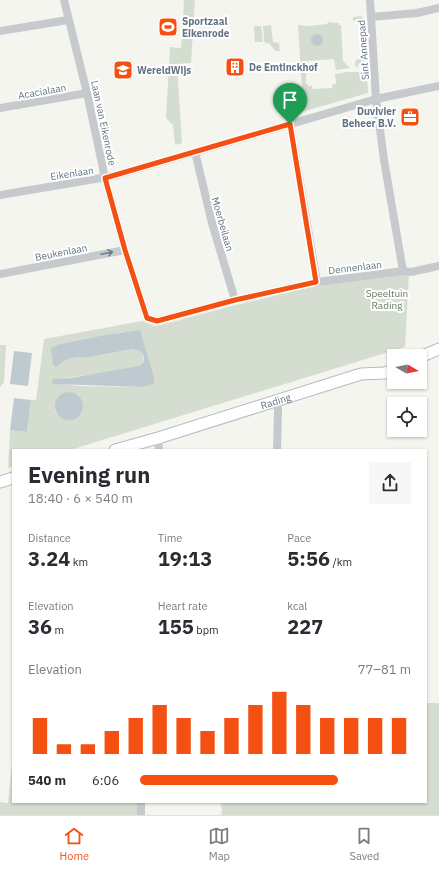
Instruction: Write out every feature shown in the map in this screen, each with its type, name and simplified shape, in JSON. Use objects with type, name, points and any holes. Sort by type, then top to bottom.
[{"type":"main road","points":[[427,354],[439,349]]},
{"type":"main road","name":"Rading","points":[[119,449],[361,374],[387,372]]},
{"type":"main road","points":[[0,482],[12,478]]},
{"type":"street","name":"Laan van Eikenrode","points":[[64,0],[88,93],[105,178],[125,250],[147,318]]},
{"type":"street","name":"Sint Annepad","points":[[370,0],[376,99]]},
{"type":"street","points":[[371,17],[417,13],[439,8]]},
{"type":"street","points":[[0,31],[68,20]]},
{"type":"street","name":"Eikenlaan","points":[[0,195],[105,178],[376,99],[439,86]]},
{"type":"street","name":"Acacialaan","points":[[0,108],[88,93]]},
{"type":"street","points":[[376,99],[384,160],[403,271]]},
{"type":"street","points":[[290,124],[316,282]]},
{"type":"street","name":"Moerbeilaan","points":[[194,152],[212,223],[235,300]]},
{"type":"street","name":"Beukenlaan","points":[[0,274],[125,250]]},
{"type":"street","name":"Dennenlaan","points":[[147,318],[157,321],[235,300],[316,282],[403,271],[411,272],[439,266]]},
{"type":"street","name":"Rading","points":[[278,409],[278,449]]},
{"type":"street","points":[[158,438],[159,449]]},
{"type":"street","points":[[140,815],[141,803]]},
{"type":"green space","points":[[184,0],[195,0],[191,63],[177,64],[182,143],[175,145],[173,125],[166,118],[170,47],[181,48]]},
{"type":"green space","points":[[361,16],[364,19],[367,67],[362,68],[361,65],[358,65],[358,68],[355,66],[355,62],[361,55],[359,24],[355,20],[353,22],[353,17]]},
{"type":"green space","points":[[328,22],[339,23],[339,25],[341,25],[343,61],[350,68],[336,70],[334,59],[306,61],[306,84],[308,84],[308,86],[312,86],[312,89],[332,88],[333,84],[336,84],[335,74],[347,72],[367,72],[368,93],[298,113],[298,107],[303,106],[298,25],[308,26],[327,24]]},
{"type":"green space","points":[[271,25],[273,42],[279,43],[280,51],[275,51],[270,44],[264,42],[263,26]]},
{"type":"green space","points":[[254,26],[261,26],[263,42],[255,42]]},
{"type":"green space","name":"Speeltuin Rading","points":[[409,273],[405,347],[398,349],[387,349],[387,353],[73,449],[12,449],[12,466],[8,468],[10,430],[27,432],[31,400],[36,400],[44,339],[142,321],[154,326],[319,285]],"holes":[[[123,332],[143,341],[154,377],[143,387],[79,386],[56,383],[65,378],[123,370],[139,366],[142,364],[144,355],[140,351],[134,349],[85,358],[77,357],[62,362],[57,367],[60,344]],[[68,392],[74,393],[78,396],[83,405],[60,417],[55,411],[58,397]]]},
{"type":"green space","points":[[0,345],[6,345],[4,382],[0,387]]},
{"type":"green space","points":[[427,703],[439,703],[439,815],[221,815],[222,810],[220,803],[427,803]]},
{"type":"green space","points":[[12,765],[12,803],[145,803],[144,815],[0,815],[0,802],[8,803]]},
{"type":"shaded area","points":[[317,34],[321,36],[323,40],[321,44],[317,46],[313,44],[311,40],[313,36]]},
{"type":"shaded area","points":[[140,330],[154,377],[153,384],[143,387],[52,384],[53,379],[70,378],[139,366],[142,364],[144,355],[140,351],[133,349],[85,358],[73,358],[66,360],[55,367],[53,364],[51,348],[60,344]]},
{"type":"shaded area","points":[[14,351],[32,353],[28,386],[10,384]]},
{"type":"shaded area","points":[[69,392],[75,393],[79,396],[82,400],[82,412],[79,416],[75,419],[69,420],[63,419],[59,416],[56,412],[55,406],[56,400],[59,396],[63,393]]},
{"type":"shaded area","points":[[14,398],[31,400],[27,432],[10,430]]},
{"type":"place","name":"Sportzaal Eikenrode","points":[[168,27]]},
{"type":"place","name":"De Emtinckhof","points":[[235,67]]},
{"type":"place","name":"WereldWijs","points":[[123,70]]},
{"type":"place","name":"Duvivier Beheer B.V.","points":[[410,117]]},
{"type":"route","points":[[290,124],[316,282],[235,300],[157,321],[147,318],[125,250],[105,178],[290,124]]}]
